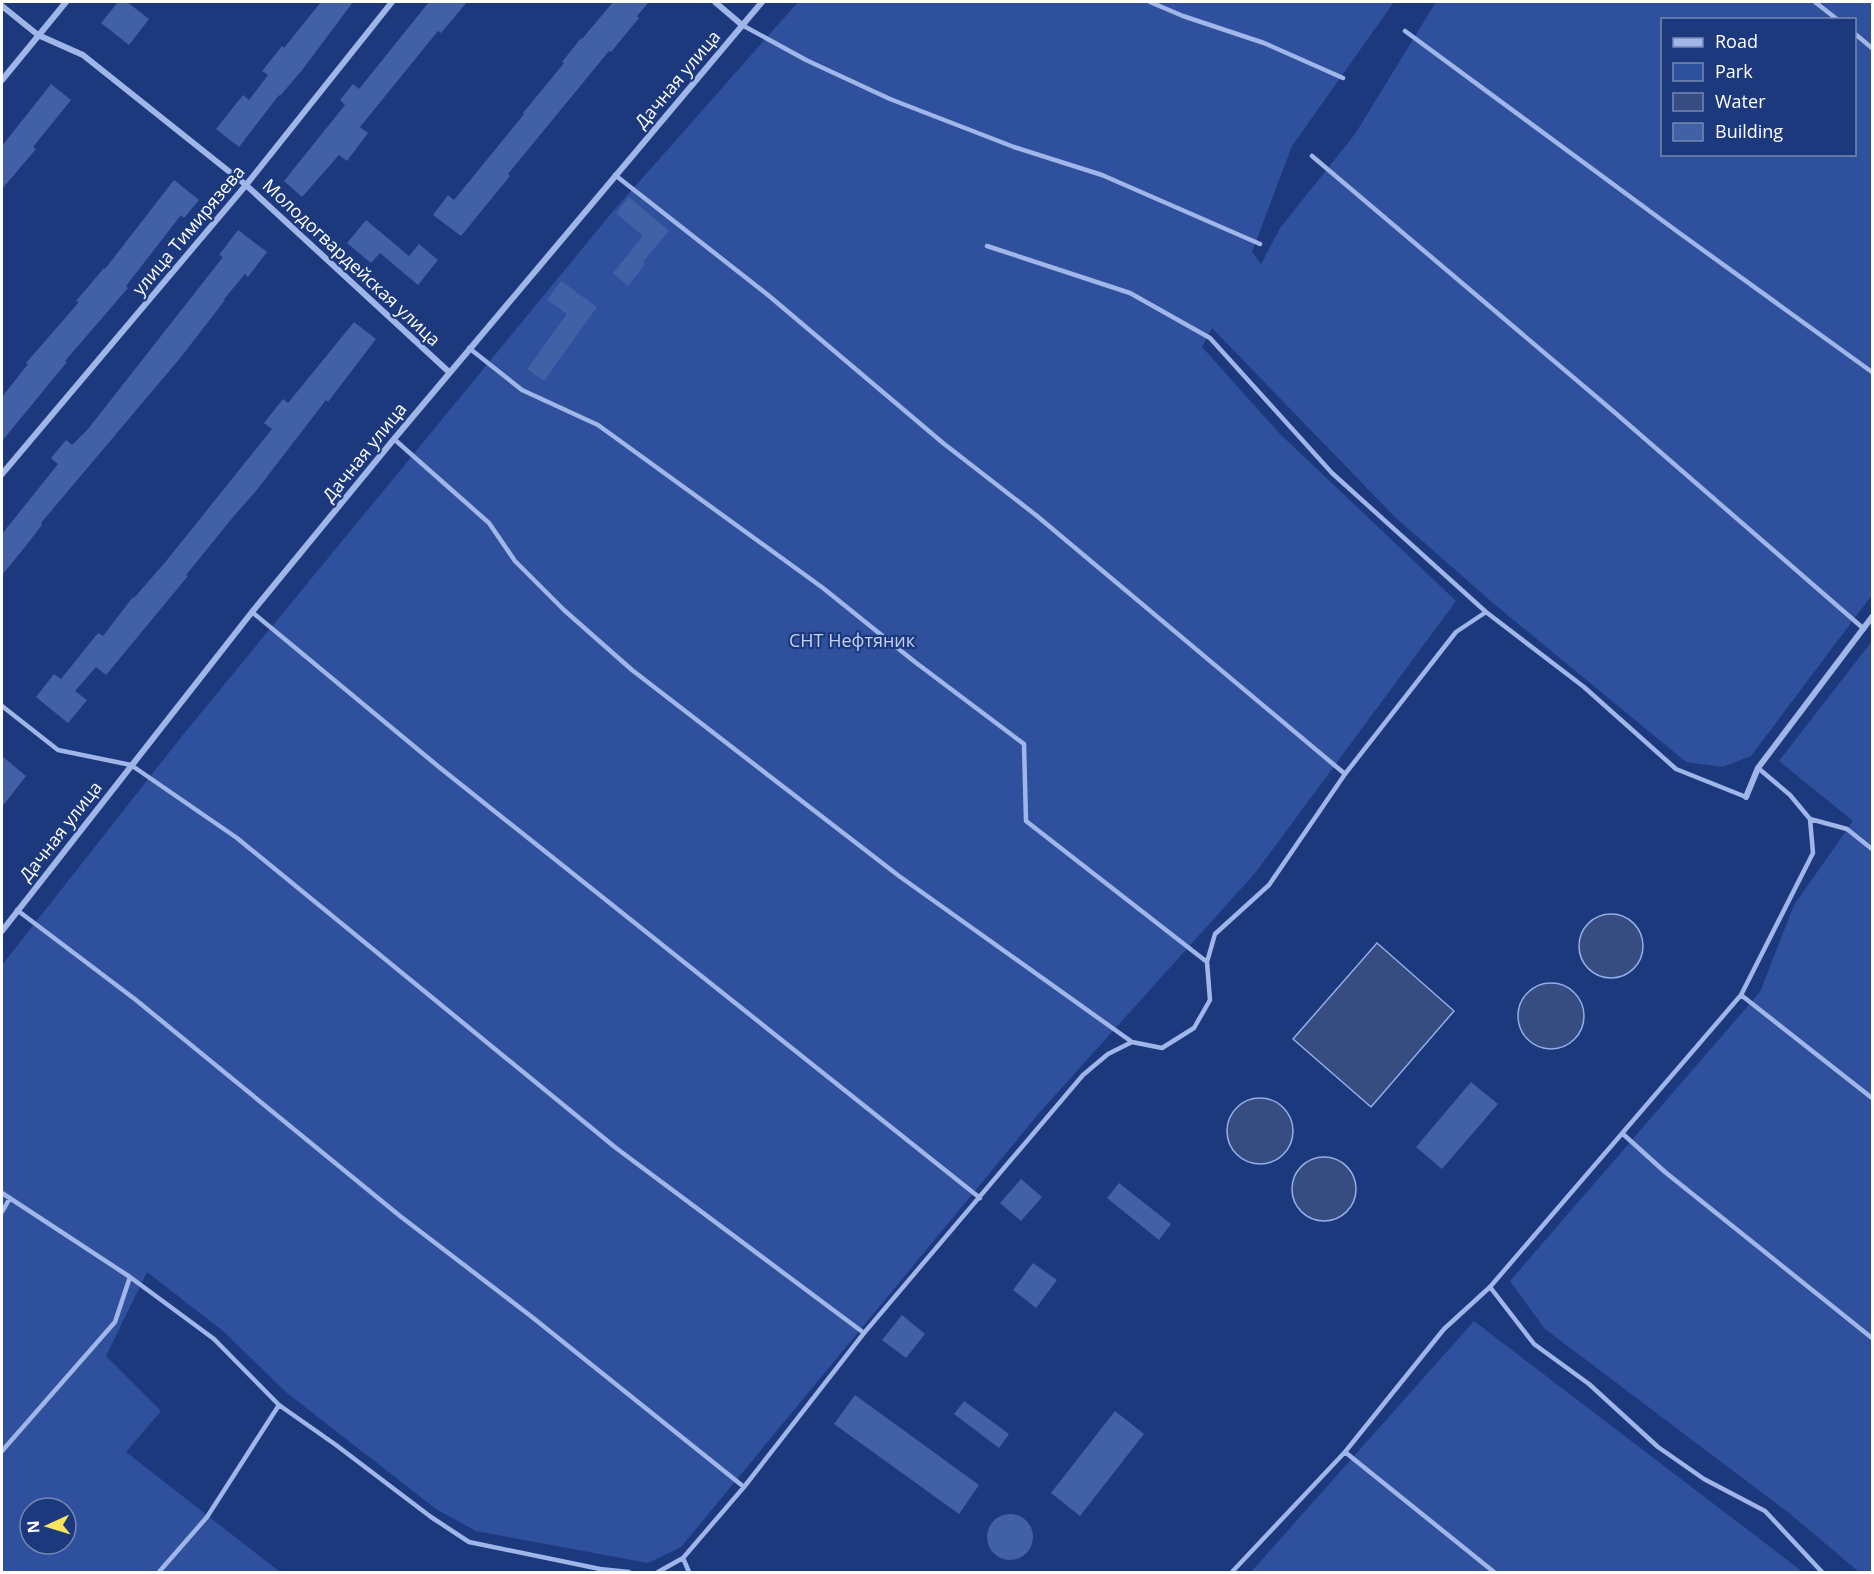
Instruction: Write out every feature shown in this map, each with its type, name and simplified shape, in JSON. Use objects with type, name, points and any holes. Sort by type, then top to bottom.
[{"type":"street","points":[[2,80],[66,2]]},
{"type":"street","name":"улица Тимирязева","points":[[2,474],[246,185],[392,2]]},
{"type":"street","points":[[715,2],[742,25]]},
{"type":"street","name":"Дачная улица","points":[[2,931],[252,612],[449,372],[762,2]]},
{"type":"street","name":"Молодогвардейская улица","points":[[2,6],[38,35],[82,55],[246,185],[449,372]]},
{"type":"street","points":[[1746,797],[1758,768],[1872,617]]},
{"type":"lane","points":[[1150,2],[1183,16],[1264,43],[1342,78]]},
{"type":"lane","points":[[1815,2],[1835,18]]},
{"type":"lane","points":[[742,25],[806,60],[890,99],[1014,147],[1102,175],[1260,243]]},
{"type":"lane","points":[[1405,31],[1872,372]]},
{"type":"lane","points":[[1856,35],[1872,48]]},
{"type":"lane","points":[[1312,156],[1613,411],[1863,628]]},
{"type":"lane","points":[[615,175],[768,296],[943,443],[1037,516],[1345,774]]},
{"type":"lane","points":[[987,246],[1130,293],[1210,338],[1332,473],[1486,612],[1584,687],[1676,769],[1746,797]]},
{"type":"lane","points":[[470,348],[522,390],[598,425],[823,588],[915,662],[1024,744],[1026,821],[1207,962]]},
{"type":"lane","points":[[394,439],[489,523],[515,561],[564,610],[632,670],[899,876],[1132,1042],[1162,1048],[1194,1028],[1210,1000],[1207,962],[1215,934],[1269,885],[1345,774],[1456,632],[1486,612]]},
{"type":"lane","points":[[252,612],[448,775],[980,1198]]},
{"type":"lane","points":[[2,706],[58,750],[131,765],[237,838],[616,1148],[864,1333]]},
{"type":"lane","points":[[1758,768],[1790,795],[1810,819],[1847,830],[1872,849]]},
{"type":"lane","points":[[1232,1572],[1345,1452],[1444,1329],[1490,1287],[1742,995],[1813,853],[1810,819]]},
{"type":"lane","points":[[17,910],[136,1000],[400,1216],[532,1317],[744,1487]]},
{"type":"lane","points":[[1742,995],[1872,1098]]},
{"type":"lane","points":[[658,1572],[683,1558],[744,1487],[864,1333],[1083,1075],[1108,1054],[1132,1042]]},
{"type":"lane","points":[[1623,1134],[1665,1172],[1872,1338]]},
{"type":"lane","points":[[2,1193],[130,1277],[214,1339],[279,1405],[431,1517],[469,1542],[600,1569],[629,1572]]},
{"type":"lane","points":[[2,1212],[10,1198]]},
{"type":"lane","points":[[2,1450],[115,1322],[130,1277]]},
{"type":"lane","points":[[1490,1287],[1534,1344],[1588,1384],[1658,1446],[1704,1479],[1765,1511],[1817,1570],[1822,1572]]},
{"type":"lane","points":[[159,1572],[207,1517],[279,1405]]},
{"type":"lane","points":[[1345,1452],[1494,1572]]},
{"type":"lane","points":[[683,1558],[688,1572]]},
{"type":"green space","name":"СНТ Нефтяник","points":[[798,2],[1394,2],[1292,146],[1252,252],[1261,264],[1280,228],[1355,134],[1436,2],[1872,2],[1872,595],[1751,756],[1723,767],[1686,762],[1493,603],[1395,517],[1212,328],[1202,347],[1279,433],[1456,601],[1256,872],[1040,1112],[681,1547],[648,1563],[476,1531],[436,1509],[287,1393],[223,1331],[147,1272],[106,1356],[161,1411],[126,1452],[280,1572],[2,1572],[2,965],[182,736],[609,216]]},
{"type":"green space","points":[[1872,641],[1872,1572],[1859,1572],[1789,1513],[1545,1329],[1510,1281],[1760,992],[1794,905],[1853,821],[1779,761]]},
{"type":"green space","points":[[1474,1321],[1803,1572],[1251,1572]]},
{"type":"water","points":[[1605,914],[1617,914],[1634,923],[1641,934],[1643,946],[1641,958],[1634,969],[1617,978],[1605,978],[1593,973],[1584,964],[1579,952],[1579,940],[1584,928],[1593,919]]},
{"type":"water","points":[[1377,943],[1454,1011],[1371,1107],[1293,1039]]},
{"type":"water","points":[[1551,983],[1563,986],[1574,993],[1581,1004],[1584,1016],[1581,1028],[1574,1039],[1563,1046],[1551,1049],[1539,1046],[1528,1039],[1521,1028],[1518,1016],[1521,1004],[1528,993],[1539,986]]},
{"type":"water","points":[[1260,1098],[1272,1101],[1283,1108],[1290,1119],[1293,1131],[1290,1143],[1283,1154],[1272,1161],[1260,1164],[1248,1161],[1237,1154],[1230,1143],[1227,1131],[1230,1119],[1237,1108],[1248,1101]]},
{"type":"water","points":[[1318,1157],[1330,1157],[1347,1166],[1354,1177],[1356,1189],[1354,1201],[1347,1212],[1330,1221],[1318,1221],[1306,1216],[1297,1207],[1292,1195],[1292,1183],[1297,1171],[1306,1162]]},
{"type":"building","points":[[118,2],[127,2],[149,19],[129,45],[101,23]]},
{"type":"building","points":[[321,2],[353,2],[303,69],[279,95],[239,147],[216,129],[243,95],[249,100],[268,75],[262,71]]},
{"type":"building","points":[[429,2],[467,2],[441,33],[438,31],[360,127],[368,133],[347,161],[339,155],[302,197],[284,181],[345,105],[340,100],[353,84],[359,89]]},
{"type":"building","points":[[613,2],[649,2],[637,16],[639,18],[508,174],[510,176],[461,236],[433,215],[448,195],[454,200],[564,63],[562,62],[581,38]]},
{"type":"building","points":[[51,84],[71,100],[33,147],[36,149],[2,189],[2,146]]},
{"type":"building","points":[[174,180],[199,200],[184,218],[181,215],[126,286],[128,288],[65,361],[67,362],[2,441],[2,397],[28,364],[26,363],[79,302],[76,301],[105,269]]},
{"type":"building","points":[[629,197],[669,231],[643,262],[645,264],[628,286],[613,273],[643,236],[616,213]]},
{"type":"building","points":[[366,220],[409,256],[419,244],[438,260],[418,285],[380,253],[371,263],[347,243]]},
{"type":"building","points":[[238,230],[267,252],[248,277],[245,274],[224,299],[181,357],[41,523],[42,525],[2,575],[2,534],[58,464],[51,458],[66,440],[72,445],[88,429],[223,257],[219,255]]},
{"type":"building","points":[[561,281],[597,307],[544,381],[527,369],[567,314],[547,300]]},
{"type":"building","points":[[354,322],[376,339],[328,402],[326,400],[256,491],[186,575],[188,576],[106,675],[96,667],[75,691],[87,700],[68,723],[36,697],[54,674],[61,679],[98,633],[103,636],[272,429],[264,423],[283,399],[288,403]]},
{"type":"building","points":[[2,756],[26,776],[2,807]]},
{"type":"building","points":[[1471,1082],[1498,1104],[1442,1169],[1416,1147]]},
{"type":"building","points":[[1021,1179],[1042,1197],[1021,1221],[1000,1203]]},
{"type":"building","points":[[1119,1183],[1171,1224],[1159,1240],[1107,1198]]},
{"type":"building","points":[[1033,1263],[1057,1280],[1036,1308],[1013,1290]]},
{"type":"building","points":[[902,1315],[925,1334],[906,1358],[882,1340]]},
{"type":"building","points":[[855,1395],[979,1485],[959,1514],[834,1424]]},
{"type":"building","points":[[964,1401],[1009,1434],[999,1448],[954,1414]]},
{"type":"building","points":[[1115,1411],[1144,1434],[1080,1516],[1051,1493]]},
{"type":"building","points":[[1010,1514],[1026,1521],[1033,1537],[1026,1553],[1010,1560],[994,1553],[987,1537],[994,1521]]}]
